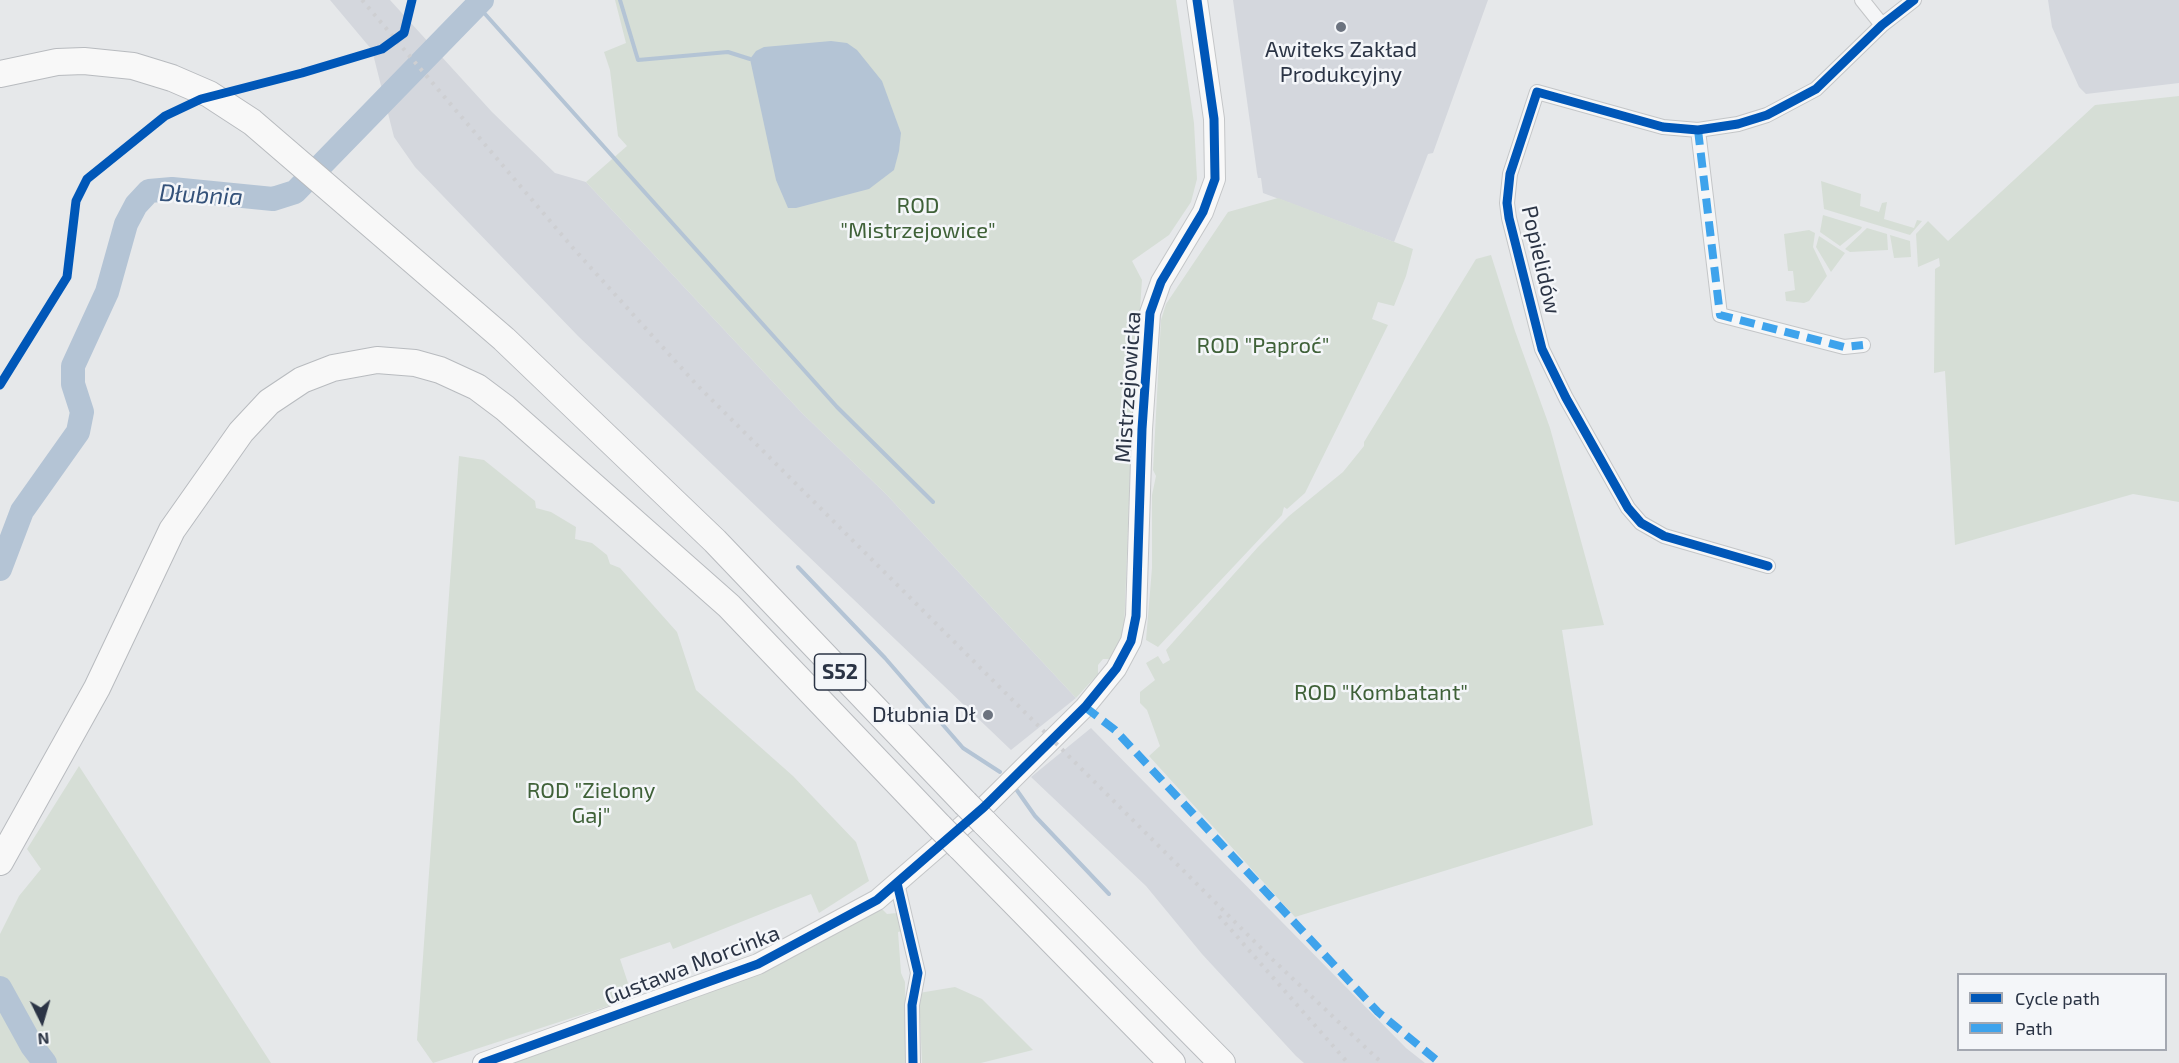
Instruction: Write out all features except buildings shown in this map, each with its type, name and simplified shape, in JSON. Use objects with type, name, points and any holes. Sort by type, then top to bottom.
[{"type":"highway","name":"S52","points":[[0,74],[32,66],[84,61],[153,71],[209,94],[252,122],[504,339],[715,541],[984,822],[1222,1063]]},
{"type":"highway","name":"S52","points":[[0,862],[97,688],[172,530],[241,432],[269,402],[294,385],[323,371],[355,363],[390,360],[428,366],[459,377],[490,396],[729,606],[959,846],[1172,1063]]},
{"type":"street","name":"Mistrzejowicka","points":[[1085,706],[1124,658],[1135,627],[1144,385],[1147,329],[1152,306],[1161,282],[1208,202],[1215,179],[1214,119],[1197,0]]},
{"type":"street","points":[[1862,0],[1882,25]]},
{"type":"street","name":"Popielidów","points":[[1768,566],[1664,536],[1641,523],[1628,508],[1548,364],[1509,218],[1507,203],[1510,174],[1537,92],[1663,127],[1698,130],[1738,124],[1793,103],[1831,76],[1882,25],[1914,0]]},
{"type":"street","points":[[1698,130],[1720,315],[1844,347],[1863,345]]},
{"type":"street","name":"Gustawa Morcinka","points":[[483,1063],[758,964],[877,900],[984,807],[1085,706]]},
{"type":"street","points":[[897,883],[918,973],[912,1005],[913,1063]]},
{"type":"shaded area","points":[[330,0],[390,0],[492,112],[555,173],[586,182],[802,413],[886,494],[1076,698],[1011,750],[578,336],[415,167],[394,137],[372,50]]},
{"type":"shaded area","points":[[1233,0],[1488,0],[1433,153],[1428,154],[1394,242],[1263,193],[1261,178],[1258,178],[1257,173]]},
{"type":"shaded area","points":[[2048,0],[2179,0],[2179,83],[2086,94],[2079,87],[2052,27]]},
{"type":"shaded area","points":[[1091,728],[1406,1048],[1425,1063],[1304,1063],[1296,1056],[1202,954],[1146,886],[1031,777]]},
{"type":"green space","name":"ROD \"Mistrzejowice\"","points":[[615,0],[1176,0],[1194,123],[1197,179],[1191,202],[1169,235],[1132,261],[1142,280],[1132,422],[1124,631],[1111,659],[1103,659],[1098,665],[1098,674],[1076,698],[886,494],[802,413],[586,182],[627,146],[618,136],[610,70],[604,52],[626,43]]},
{"type":"green space","points":[[2179,96],[2179,502],[2133,494],[1955,545],[1945,371],[1934,373],[1935,269],[1940,266],[1939,258],[1918,267],[1916,234],[1928,221],[1948,241],[2095,105]]},
{"type":"green space","points":[[1821,181],[1861,194],[1860,206],[1879,212],[1882,203],[1887,202],[1884,219],[1914,228],[1917,220],[1922,221],[1910,235],[1824,209]]},
{"type":"green space","name":"ROD \"Paproć\"","points":[[1278,198],[1413,249],[1406,276],[1394,306],[1378,302],[1372,319],[1388,325],[1305,493],[1287,509],[1284,507],[1282,515],[1158,647],[1146,640],[1152,568],[1152,495],[1156,476],[1153,470],[1161,320],[1166,304],[1228,212]]},
{"type":"green space","points":[[1823,215],[1862,227],[1840,246],[1820,232]]},
{"type":"green space","points":[[1867,228],[1887,234],[1888,250],[1850,252],[1845,249]]},
{"type":"green space","points":[[1809,230],[1815,233],[1813,247],[1827,276],[1809,301],[1804,303],[1786,301],[1785,292],[1795,290],[1793,271],[1788,271],[1784,234]]},
{"type":"green space","points":[[1890,235],[1910,241],[1911,257],[1894,258]]},
{"type":"green space","points":[[1819,236],[1845,253],[1831,272],[1816,247]]},
{"type":"green space","name":"ROD \"Kombatant\"","points":[[1491,255],[1515,331],[1550,428],[1604,625],[1562,630],[1593,825],[1295,917],[1149,756],[1160,746],[1147,710],[1140,703],[1140,692],[1155,680],[1146,663],[1158,656],[1163,664],[1170,660],[1166,650],[1258,547],[1289,516],[1343,472],[1364,446],[1364,442],[1476,259]]},
{"type":"green space","name":"ROD \"Zielony Gaj\"","points":[[459,456],[484,460],[535,501],[536,508],[551,512],[576,527],[575,539],[592,543],[607,555],[610,564],[620,568],[677,632],[696,690],[793,776],[856,842],[869,881],[819,913],[811,894],[673,949],[670,942],[620,959],[633,998],[433,1063],[417,1040]]},
{"type":"green space","points":[[79,766],[271,1063],[0,1063],[0,934],[19,896],[41,869],[27,849]]},
{"type":"green space","points":[[881,908],[887,914],[897,913],[903,931],[898,932],[901,973],[905,982],[906,1063],[503,1063],[740,980],[814,946]]},
{"type":"green space","points":[[955,987],[982,999],[1033,1050],[981,1063],[922,1063],[919,993]]},
{"type":"water","points":[[831,41],[847,43],[857,50],[882,81],[901,133],[899,151],[894,170],[869,189],[796,208],[788,208],[776,180],[750,59],[756,51],[764,47]]},
{"type":"waterway","name":"Dłubnia","points":[[0,569],[22,511],[78,432],[82,412],[73,384],[73,366],[107,292],[126,224],[136,205],[149,191],[172,189],[273,199],[295,192],[482,0]]},
{"type":"waterway","points":[[620,0],[638,60],[728,52],[750,59]]},
{"type":"waterway","points":[[477,5],[837,407],[933,502]]},
{"type":"waterway","points":[[798,567],[885,658],[963,748],[1000,772]]},
{"type":"waterway","points":[[1016,789],[1035,816],[1109,894]]},
{"type":"waterway","name":"Dłubnia","points":[[0,988],[32,1046],[45,1063]]},
{"type":"railway","points":[[362,0],[573,248],[696,384],[1272,959],[1382,1063]]},
{"type":"railway","points":[[1219,916],[1348,1063]]},
{"type":"marked path","points":[[1698,130],[1720,315],[1844,347],[1863,345]]},
{"type":"marked path","points":[[1085,707],[1115,730],[1378,1012],[1440,1063]]},
{"type":"cycle path","points":[[0,385],[67,277],[76,201],[87,179],[165,116],[201,99],[302,73],[382,49],[404,33],[412,0]]},
{"type":"cycle path","points":[[483,1063],[758,964],[877,900],[984,807],[1085,707],[1116,669],[1131,641],[1136,616],[1142,429],[1150,313],[1161,282],[1203,212],[1215,179],[1214,119],[1197,0]]},
{"type":"cycle path","points":[[1768,566],[1664,536],[1641,523],[1628,508],[1566,398],[1542,349],[1509,218],[1507,203],[1510,174],[1537,92],[1663,127],[1698,130],[1738,124],[1767,115],[1816,89],[1882,25],[1914,0]]},
{"type":"cycle path","points":[[897,883],[918,973],[912,1005],[913,1063]]},
{"type":"place","name":"Awiteks Zakład Produkcyjny","points":[[1341,27]]},
{"type":"place","name":"Dłubnia Dł","points":[[988,715]]}]
